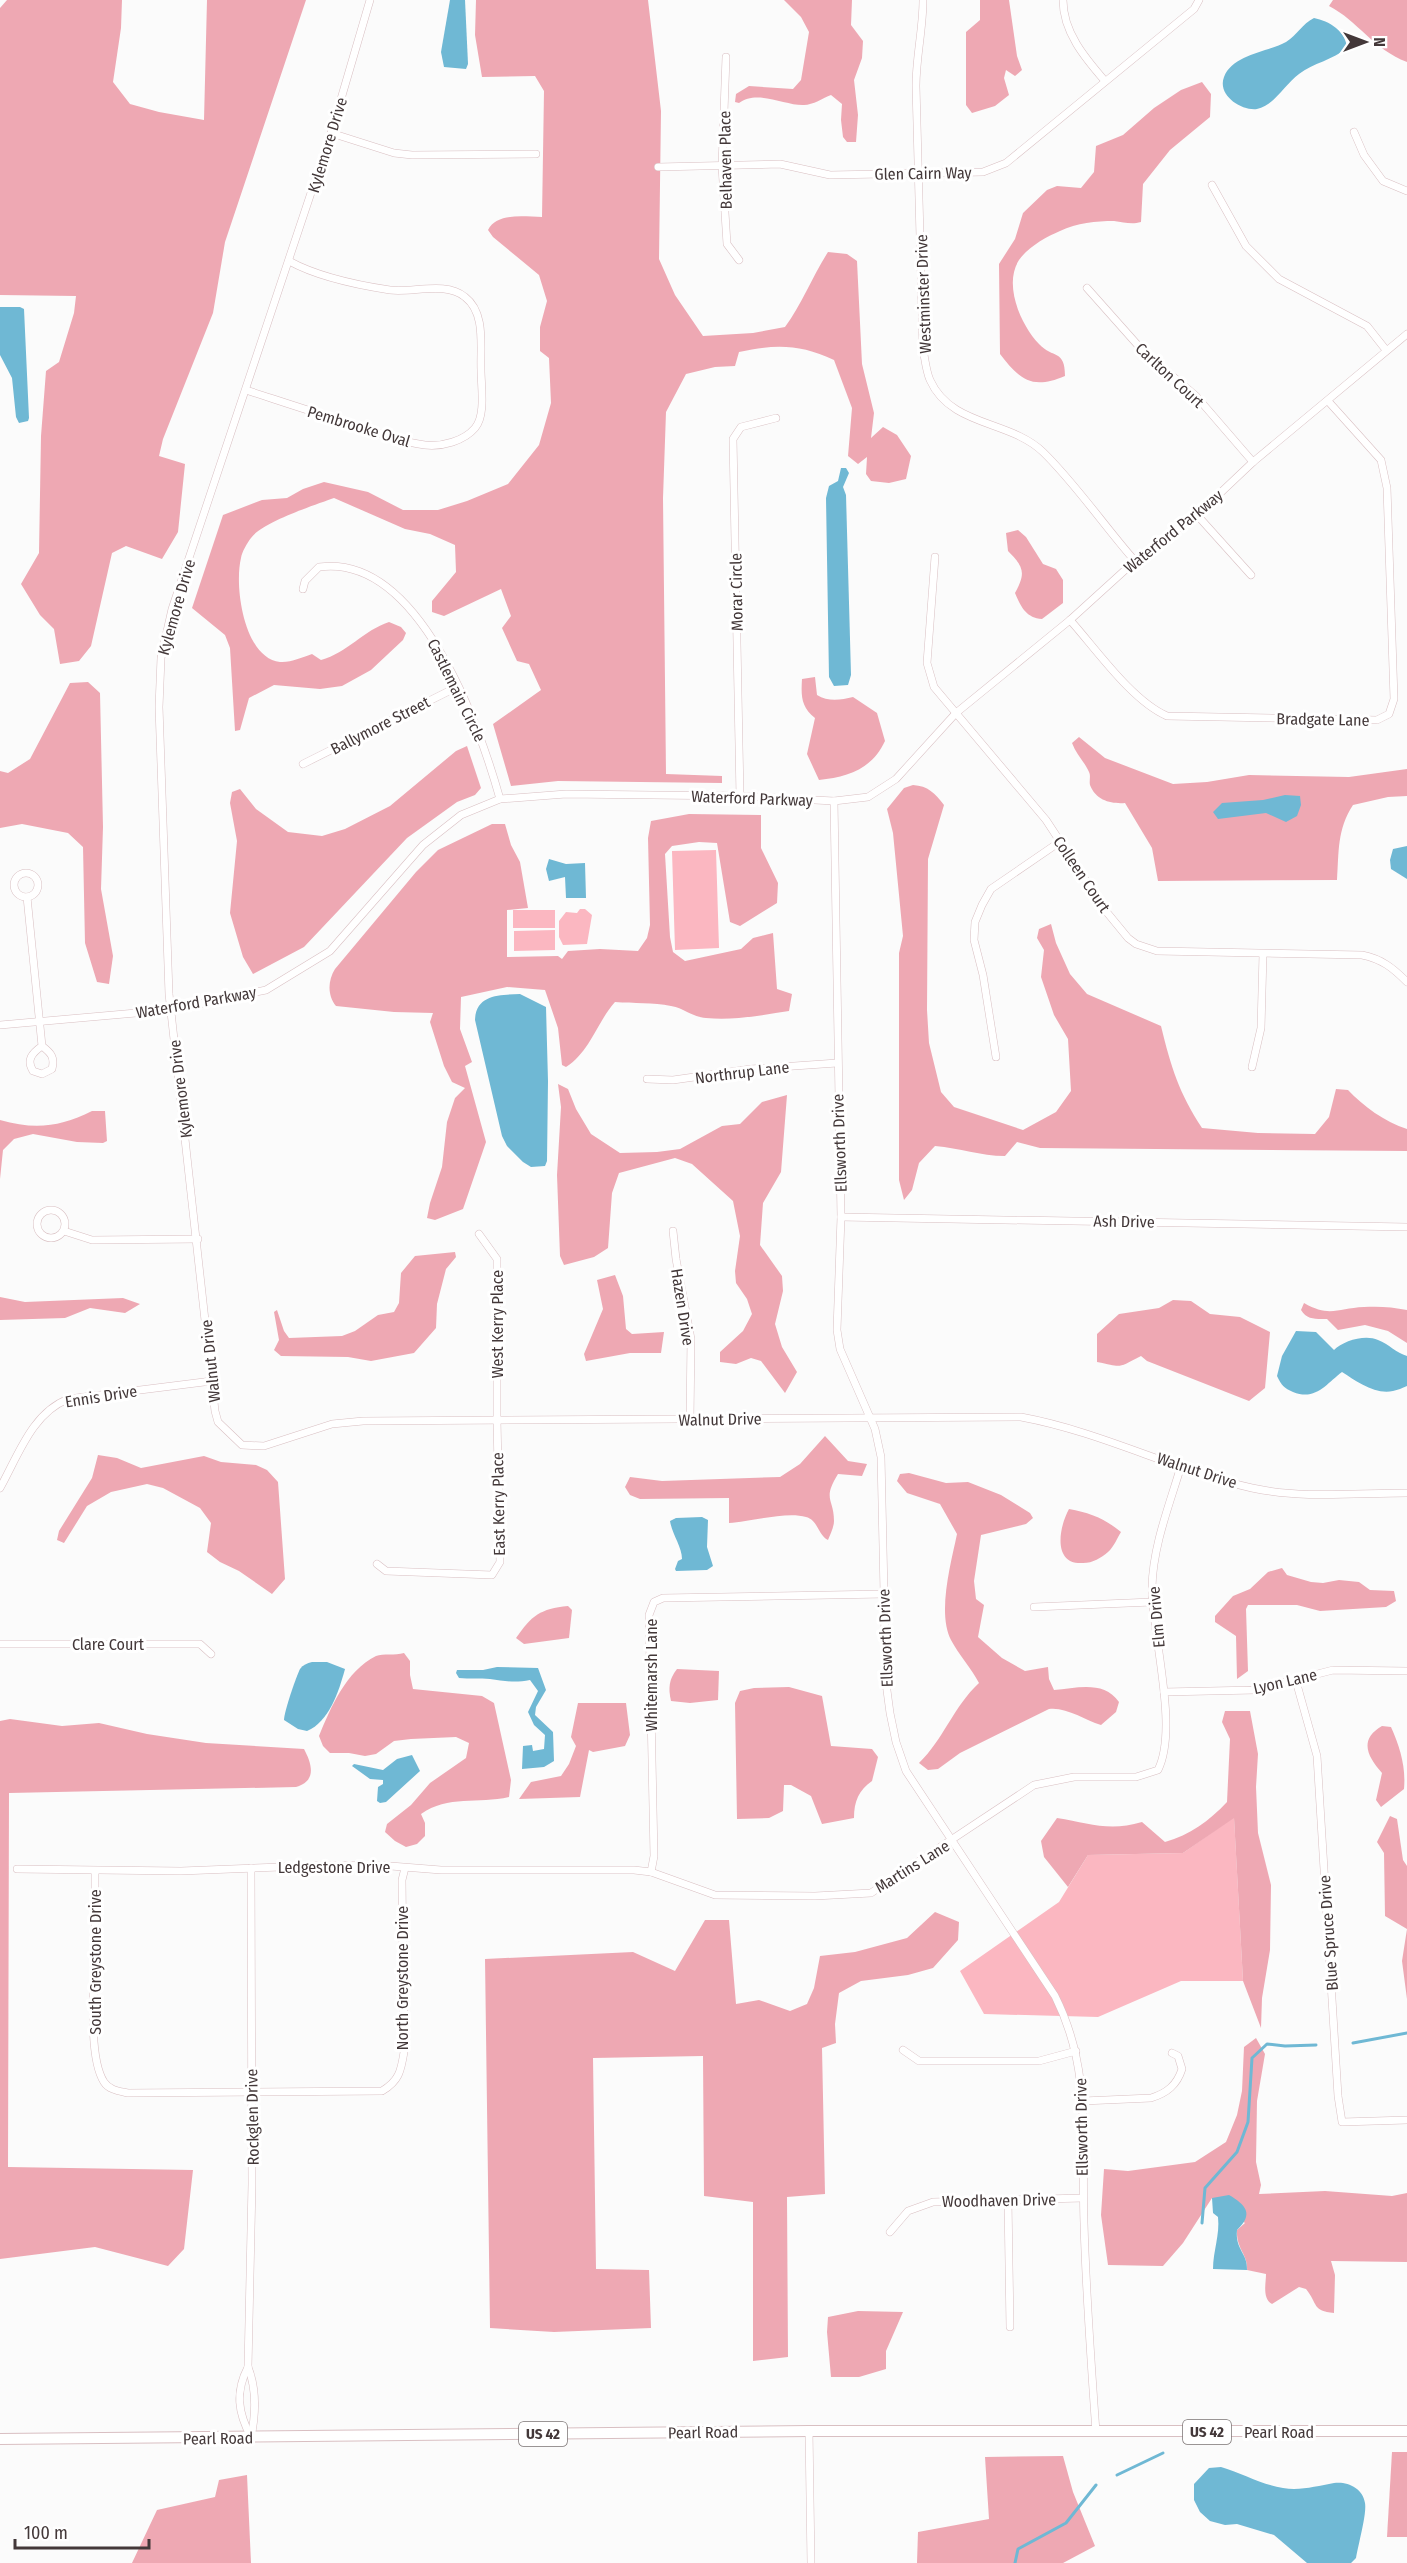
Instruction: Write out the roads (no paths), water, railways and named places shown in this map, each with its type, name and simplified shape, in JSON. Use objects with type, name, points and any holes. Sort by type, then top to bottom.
[{"type":"main road","name":"Pearl Road","points":[[0,2439],[809,2431],[1407,2432]]},
{"type":"street","name":"Kylemore Drive","points":[[198,1239],[170,1010],[160,793],[161,658],[172,609],[331,133],[370,0]]},
{"type":"street","name":"Westminster Drive","points":[[923,0],[923,15],[916,56],[923,349],[930,380],[946,403],[966,416],[1018,434],[1042,452],[1134,561]]},
{"type":"street","points":[[1063,0],[1063,10],[1074,43],[1105,81]]},
{"type":"street","name":"Glen Cairn Way","points":[[658,167],[780,164],[830,175],[983,172],[1006,163],[1194,9],[1199,0]]},
{"type":"street","name":"Belhaven Place","points":[[726,57],[722,166],[727,244],[739,260]]},
{"type":"street","points":[[1354,132],[1364,155],[1383,181],[1407,191]]},
{"type":"street","points":[[331,133],[394,153],[412,155],[536,154]]},
{"type":"street","points":[[1212,185],[1246,246],[1279,279],[1367,326],[1386,350]]},
{"type":"street","name":"Pembrooke Oval","points":[[246,390],[366,429],[427,445],[445,444],[465,437],[477,426],[481,409],[480,328],[478,314],[472,303],[463,295],[447,290],[392,290],[351,283],[289,261]]},
{"type":"street","name":"Carlton Court","points":[[1087,288],[1143,351],[1196,396],[1253,462]]},
{"type":"street","name":"Waterford Parkway","points":[[0,1025],[170,1010],[266,990],[330,951],[418,849],[461,815],[500,800],[566,794],[740,796],[834,801],[868,796],[896,779],[956,713],[1070,620],[1134,561],[1197,515],[1253,462],[1407,334]]},
{"type":"street","name":"Bradgate Lane","points":[[1070,620],[1138,697],[1153,710],[1167,716],[1377,720],[1389,714],[1394,699],[1387,488],[1381,460],[1328,401]]},
{"type":"street","name":"Morar Circle","points":[[740,796],[734,439],[741,428],[776,418]]},
{"type":"street","points":[[1197,515],[1251,575]]},
{"type":"street","name":"Colleen Court","points":[[935,557],[927,663],[934,687],[1046,820],[1105,910],[1128,938],[1136,944],[1157,951],[1362,955],[1377,958],[1392,967],[1407,982]]},
{"type":"street","name":"Castlemain Circle","points":[[303,589],[305,581],[319,567],[332,565],[357,571],[378,582],[408,605],[431,634],[484,743],[500,800]]},
{"type":"street","name":"Ballymore Street","points":[[303,764],[457,687]]},
{"type":"street","name":"Ellsworth Drive","points":[[834,801],[837,1063],[842,1217],[837,1330],[840,1349],[878,1441],[881,1457],[886,1683],[890,1713],[896,1742],[906,1771],[1055,1996],[1076,2051],[1083,2100],[1083,2198],[1096,2432]]},
{"type":"street","points":[[996,1057],[983,975],[974,940],[975,922],[992,890],[1060,842]]},
{"type":"street","points":[[27,897],[42,1046]]},
{"type":"street","points":[[1252,1067],[1261,1028],[1263,954]]},
{"type":"street","name":"Northrup Lane","points":[[647,1079],[673,1080],[751,1069],[837,1063]]},
{"type":"street","points":[[47,1211],[58,1212],[64,1220],[64,1231],[56,1238],[45,1237],[38,1229],[39,1218],[47,1211]]},
{"type":"street","name":"Ash Drive","points":[[842,1217],[1407,1227]]},
{"type":"street","name":"Hazen Drive","points":[[673,1230],[691,1339],[690,1419]]},
{"type":"street","points":[[64,1231],[92,1240],[198,1239]]},
{"type":"street","name":"West Kerry Place","points":[[479,1234],[497,1259],[496,1420]]},
{"type":"street","name":"Walnut Drive","points":[[198,1239],[218,1422],[242,1445],[264,1446],[332,1425],[363,1421],[1021,1417],[1059,1424],[1096,1435],[1181,1466],[1254,1488],[1291,1493],[1407,1493]]},
{"type":"street","name":"Ennis Drive","points":[[0,1488],[36,1422],[52,1405],[68,1399],[212,1381]]},
{"type":"street","name":"East Kerry Place","points":[[376,1564],[386,1571],[492,1575],[500,1562],[496,1420]]},
{"type":"street","name":"Elm Drive","points":[[1158,1770],[1165,1756],[1164,1692],[1152,1602],[1156,1552],[1181,1466]]},
{"type":"street","name":"Whitemarsh Lane","points":[[651,1872],[654,1856],[649,1615],[654,1602],[663,1598],[884,1594]]},
{"type":"street","points":[[1034,1607],[1152,1602]]},
{"type":"street","name":"Clare Court","points":[[0,1644],[200,1644],[211,1654]]},
{"type":"street","name":"Lyon Lane","points":[[1164,1692],[1255,1690],[1333,1670],[1407,1671]]},
{"type":"street","name":"Blue Spruce Drive","points":[[1296,1681],[1317,1756],[1338,2096],[1342,2122],[1407,2120]]},
{"type":"street","name":"Martins Lane","points":[[651,1872],[715,1895],[815,1896],[871,1893],[1034,1785],[1074,1777],[1136,1777],[1158,1770]]},
{"type":"street","name":"Ledgestone Drive","points":[[17,1869],[182,1871],[378,1865],[405,1868],[651,1872]]},
{"type":"street","name":"Rockglen Drive","points":[[251,1868],[252,2184],[248,2367],[254,2383],[255,2417],[251,2437]]},
{"type":"street","name":"North Greystone Drive","points":[[251,2093],[382,2091],[394,2084],[400,2073],[404,2052],[402,1880],[405,1868]]},
{"type":"street","name":"South Greystone Drive","points":[[95,1871],[93,2008],[99,2073],[105,2084],[113,2090],[128,2093],[251,2093]]},
{"type":"street","points":[[903,2050],[919,2061],[1039,2061],[1076,2051]]},
{"type":"street","points":[[1083,2100],[1151,2098],[1160,2095],[1176,2084],[1182,2069],[1178,2056],[1172,2053]]},
{"type":"street","name":"Woodhaven Drive","points":[[890,2232],[908,2211],[927,2204],[1083,2198]]},
{"type":"street","points":[[1008,2201],[1010,2327]]},
{"type":"street","name":"Rockglen Drive","points":[[248,2367],[241,2382],[240,2417],[251,2437]]},
{"type":"street","points":[[809,2431],[811,2563]]},
{"type":"water","points":[[450,0],[465,0],[468,64],[466,69],[444,67],[441,52]]},
{"type":"water","points":[[1314,18],[1336,28],[1344,37],[1347,48],[1299,74],[1269,104],[1263,107],[1251,109],[1244,107],[1227,96],[1223,84],[1224,77],[1235,63],[1286,42]]},
{"type":"water","points":[[0,307],[24,309],[29,418],[28,421],[19,423],[16,417],[12,378],[0,355]]},
{"type":"water","points":[[841,468],[846,468],[849,473],[843,487],[846,495],[851,675],[848,685],[834,686],[829,677],[826,498],[829,486],[838,481]]},
{"type":"water","points":[[1285,795],[1300,796],[1301,805],[1297,816],[1286,822],[1266,813],[1218,819],[1213,812],[1222,803],[1263,800]]},
{"type":"water","points":[[1407,846],[1407,879],[1391,869],[1390,860],[1393,849]]},
{"type":"water","points":[[549,859],[566,864],[585,863],[586,898],[566,898],[565,877],[549,881],[546,869]]},
{"type":"water","points":[[520,994],[546,1007],[548,1081],[547,1161],[545,1166],[531,1167],[523,1162],[507,1146],[502,1136],[475,1020],[476,1011],[484,1001],[497,996]]},
{"type":"water","points":[[1296,1331],[1316,1332],[1334,1350],[1348,1341],[1361,1338],[1373,1338],[1382,1342],[1407,1356],[1407,1386],[1393,1391],[1379,1391],[1342,1372],[1314,1393],[1301,1394],[1290,1391],[1277,1376],[1282,1356]]},
{"type":"water","points":[[702,1517],[708,1520],[707,1547],[713,1566],[707,1570],[676,1571],[682,1554],[670,1521],[676,1518]]},
{"type":"water","points":[[312,1662],[327,1662],[345,1669],[332,1705],[321,1721],[307,1731],[298,1729],[284,1720],[290,1694],[300,1669]]},
{"type":"water","points":[[497,1667],[538,1668],[546,1690],[536,1707],[535,1715],[553,1732],[554,1761],[544,1767],[522,1769],[523,1746],[532,1745],[533,1751],[544,1749],[545,1735],[534,1725],[528,1712],[538,1691],[530,1680],[514,1682],[459,1678],[456,1673],[457,1670],[483,1670]]},
{"type":"water","points":[[412,1755],[420,1771],[386,1802],[377,1801],[378,1787],[383,1784],[383,1780],[370,1779],[352,1766],[354,1764],[383,1770],[397,1759]]},
{"type":"water","points":[[1229,2195],[1240,2202],[1246,2210],[1245,2219],[1237,2230],[1237,2237],[1246,2259],[1247,2270],[1213,2269],[1218,2217],[1213,2213],[1212,2198]]},
{"type":"water","points":[[1221,2467],[1289,2489],[1334,2483],[1349,2484],[1354,2487],[1361,2493],[1365,2503],[1364,2522],[1356,2558],[1351,2563],[1307,2563],[1274,2535],[1237,2524],[1225,2525],[1210,2521],[1200,2512],[1194,2500],[1194,2484],[1209,2468]]},
{"type":"waterway","points":[[1353,2043],[1407,2033]]},
{"type":"waterway","points":[[1202,2223],[1205,2188],[1237,2152],[1248,2122],[1252,2058],[1267,2044],[1316,2045]]},
{"type":"waterway","points":[[1117,2475],[1163,2453]]},
{"type":"waterway","points":[[1015,2563],[1018,2549],[1066,2523],[1096,2485]]}]
